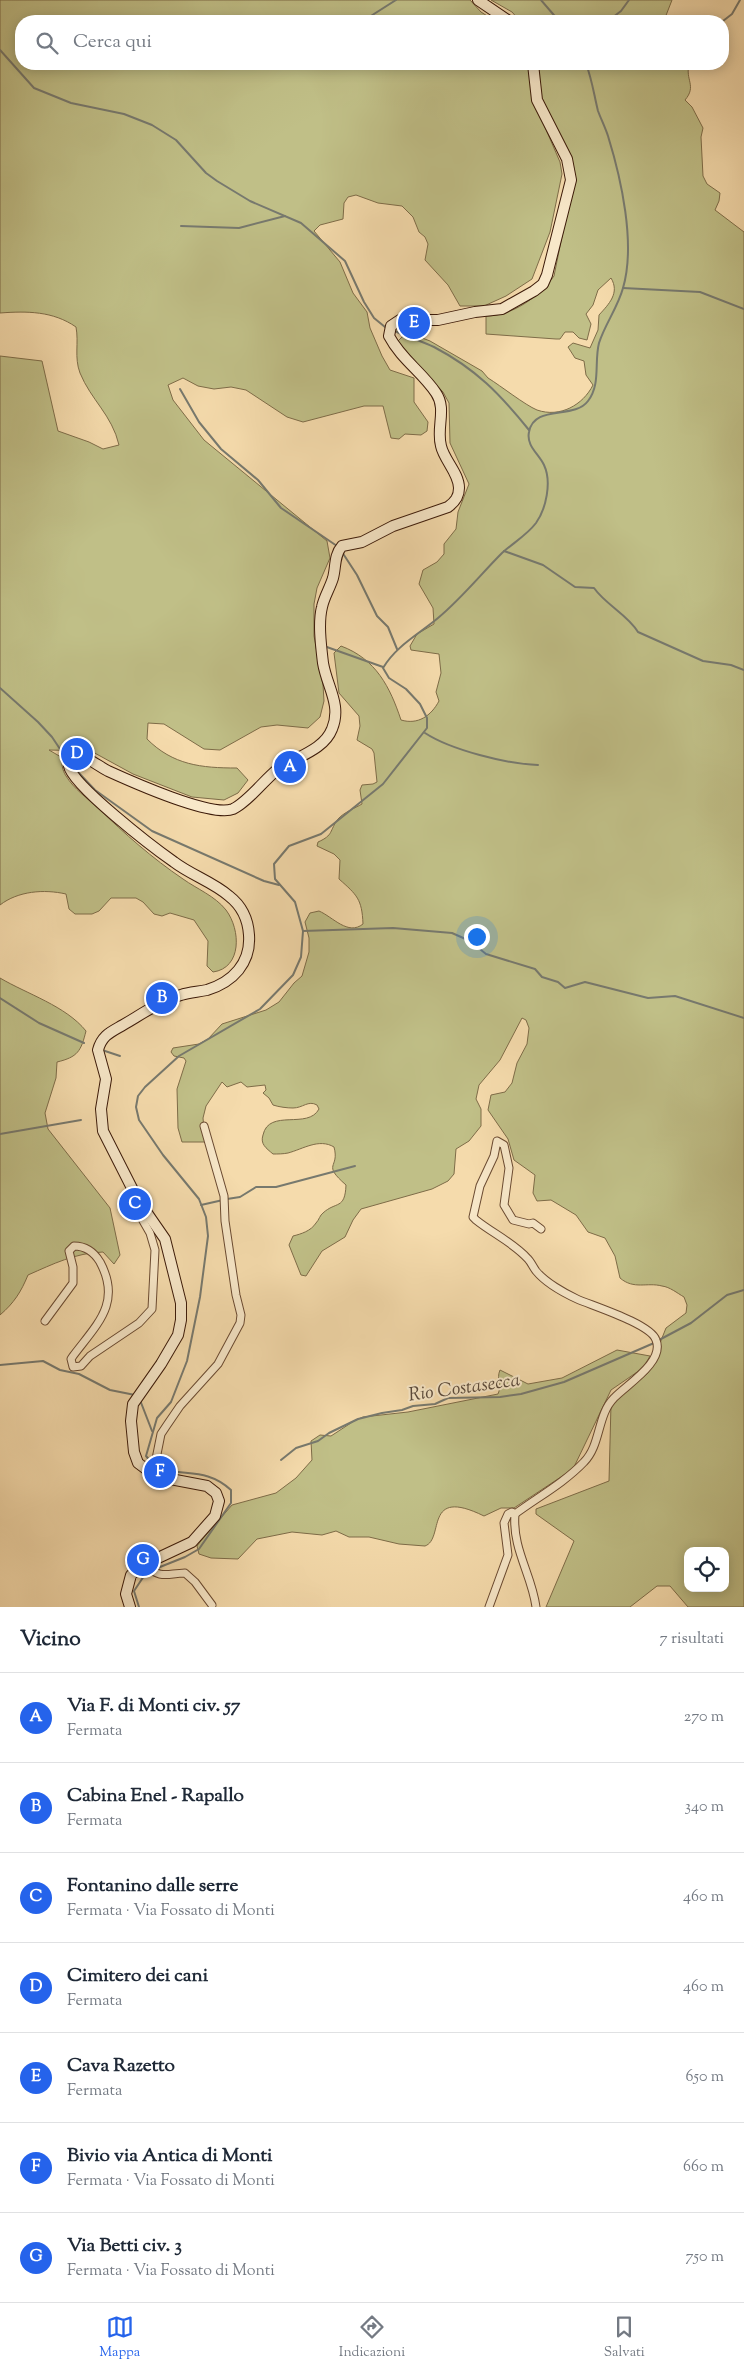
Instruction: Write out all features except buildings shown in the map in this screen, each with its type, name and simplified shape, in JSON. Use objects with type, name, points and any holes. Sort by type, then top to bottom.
[{"type":"street","points":[[478,0],[500,15]]},
{"type":"street","points":[[130,1607],[127,1602],[126,1587],[131,1575],[192,1542],[215,1516],[219,1505],[216,1493],[207,1486],[165,1478],[138,1463],[134,1452],[131,1420],[134,1404],[178,1335],[181,1320],[181,1302],[165,1239],[138,1200],[103,1131],[101,1109],[106,1079],[98,1050],[100,1041],[104,1036],[162,1002],[225,983],[239,971],[245,960],[249,939],[248,924],[242,910],[229,896],[174,863],[86,791],[70,772],[68,766],[77,758],[85,758],[106,770],[169,796],[205,808],[221,811],[237,806],[279,768],[320,745],[327,738],[336,719],[336,707],[324,668],[321,615],[322,606],[333,577],[338,551],[342,546],[362,542],[393,526],[448,507],[454,503],[459,490],[459,483],[441,446],[441,412],[437,394],[398,352],[389,336],[391,326],[400,320],[432,321],[475,312],[502,309],[542,284],[550,270],[570,190],[570,171],[567,159],[537,100],[534,70]]},
{"type":"street","points":[[151,1470],[156,1459],[162,1434],[167,1425],[180,1406],[218,1364],[240,1323],[241,1315],[236,1295],[222,1186],[213,1162],[204,1126]]},
{"type":"street","points":[[536,1607],[535,1595],[522,1564],[514,1527],[515,1514],[537,1497],[563,1482],[586,1461],[595,1441],[605,1409],[613,1398],[647,1370],[657,1345],[656,1339],[649,1331],[607,1309],[576,1298],[550,1282],[537,1272],[528,1259],[473,1217],[480,1186],[494,1156],[497,1141],[504,1145],[509,1168],[504,1205],[513,1220],[529,1224],[533,1223],[541,1228]]},
{"type":"street","points":[[45,1321],[73,1283],[73,1266],[69,1251],[74,1246],[88,1249],[98,1258],[105,1272],[110,1295],[106,1308],[71,1359],[73,1367],[80,1366],[90,1356],[149,1314],[154,1301],[155,1250],[150,1233],[142,1219],[148,1212]]},
{"type":"street","points":[[489,1607],[508,1555],[504,1523],[508,1514],[512,1512],[515,1514]]},
{"type":"street","points":[[145,1566],[158,1574],[168,1576],[185,1573],[195,1582],[212,1605]]},
{"type":"shaded area","points":[[0,0],[470,0],[486,15],[15,15],[15,70],[530,70],[535,104],[560,162],[562,174],[550,232],[532,279],[506,296],[484,306],[460,306],[448,285],[425,260],[428,244],[425,237],[419,232],[413,217],[402,206],[378,203],[356,195],[348,197],[344,203],[343,219],[320,225],[314,231],[340,262],[353,293],[367,312],[370,328],[390,370],[414,378],[414,402],[428,422],[427,431],[421,435],[405,434],[399,439],[391,438],[383,406],[364,406],[303,422],[287,417],[246,390],[231,387],[214,389],[198,386],[183,378],[168,385],[173,400],[204,440],[327,541],[330,558],[317,588],[314,604],[314,636],[324,701],[320,717],[308,728],[277,725],[261,727],[220,750],[204,749],[164,724],[148,723],[147,739],[157,748],[177,760],[200,766],[237,768],[248,780],[238,793],[224,800],[192,797],[133,774],[91,751],[49,750],[61,757],[62,767],[73,785],[118,827],[160,863],[211,897],[226,910],[234,928],[236,947],[234,956],[229,963],[222,969],[213,972],[207,966],[208,941],[194,920],[170,913],[162,916],[154,914],[143,902],[136,898],[111,898],[99,911],[92,914],[75,914],[69,909],[66,894],[58,892],[23,894],[0,905],[0,356],[42,361],[58,431],[103,449],[119,445],[112,425],[80,373],[77,361],[76,327],[58,318],[40,313],[0,313]]},
{"type":"shaded area","points":[[491,0],[672,0],[666,15],[515,15]]},
{"type":"shaded area","points":[[538,70],[688,70],[690,91],[685,100],[692,107],[703,128],[701,137],[703,176],[707,184],[720,193],[715,210],[744,232],[744,1607],[688,1607],[670,1586],[657,1586],[630,1607],[546,1607],[574,1541],[536,1514],[536,1509],[609,1481],[611,1404],[648,1373],[666,1328],[686,1313],[687,1305],[684,1297],[668,1288],[656,1285],[635,1285],[625,1282],[620,1278],[615,1256],[605,1238],[588,1232],[576,1215],[551,1200],[537,1201],[533,1193],[535,1175],[514,1160],[508,1139],[488,1110],[491,1095],[505,1092],[512,1083],[517,1063],[527,1044],[529,1028],[526,1020],[522,1018],[500,1060],[479,1085],[476,1099],[481,1109],[481,1126],[469,1141],[456,1149],[454,1174],[448,1181],[432,1189],[361,1209],[345,1237],[322,1251],[306,1276],[301,1275],[289,1245],[293,1236],[311,1228],[322,1214],[342,1202],[344,1198],[346,1185],[334,1173],[333,1169],[335,1159],[334,1147],[317,1144],[288,1153],[273,1154],[264,1146],[262,1138],[267,1127],[273,1122],[306,1118],[314,1115],[319,1109],[317,1105],[311,1103],[297,1108],[286,1108],[273,1105],[263,1093],[266,1090],[265,1085],[247,1087],[241,1082],[227,1087],[222,1082],[206,1106],[203,1118],[205,1142],[182,1142],[178,1128],[177,1089],[186,1061],[184,1058],[174,1056],[171,1052],[173,1048],[199,1044],[208,1039],[222,1024],[266,1010],[279,1002],[302,976],[309,952],[309,938],[305,922],[310,913],[319,911],[346,927],[352,928],[363,924],[360,903],[350,889],[339,879],[340,860],[334,854],[317,846],[318,842],[329,835],[340,817],[362,804],[360,790],[362,785],[377,782],[374,753],[372,749],[357,740],[360,726],[359,716],[339,693],[334,653],[341,646],[364,658],[372,666],[392,696],[401,720],[413,721],[423,718],[432,711],[439,701],[436,692],[441,673],[439,654],[411,650],[410,646],[417,634],[434,624],[433,608],[419,584],[423,570],[437,562],[444,554],[444,544],[456,529],[458,512],[469,484],[450,443],[449,403],[443,392],[400,348],[397,342],[407,332],[430,341],[482,371],[488,378],[537,410],[554,412],[570,408],[589,392],[593,385],[586,375],[584,361],[575,358],[568,347],[573,343],[590,348],[598,330],[599,315],[610,302],[614,293],[611,278],[598,290],[593,305],[586,314],[591,324],[587,340],[579,338],[573,332],[565,332],[560,339],[486,334],[486,316],[505,313],[524,304],[541,291],[554,276],[573,182],[541,101]]},
{"type":"shaded area","points":[[0,978],[57,1007],[78,1022],[86,1031],[78,1052],[70,1058],[57,1062],[56,1078],[45,1113],[48,1129],[110,1208],[120,1255],[114,1264],[103,1252],[83,1254],[28,1275],[17,1297],[0,1315]]},
{"type":"shaded area","points":[[617,1350],[650,1356],[643,1368],[611,1390],[573,1469],[514,1508],[501,1508],[484,1516],[465,1508],[452,1507],[444,1510],[439,1517],[431,1541],[425,1546],[399,1544],[369,1537],[349,1537],[336,1531],[322,1535],[292,1532],[257,1539],[238,1559],[211,1558],[199,1554],[197,1546],[232,1505],[276,1493],[296,1478],[312,1460],[311,1441],[320,1435],[331,1436],[363,1417],[408,1412],[498,1394],[500,1370],[528,1384],[562,1378]]},
{"type":"waterway","points":[[372,15],[396,0]]},
{"type":"waterway","points":[[541,0],[554,15]]},
{"type":"waterway","points":[[616,15],[629,0]]},
{"type":"waterway","points":[[729,16],[740,0]]},
{"type":"waterway","points":[[0,50],[15,67]]},
{"type":"waterway","points":[[18,70],[34,88],[71,103],[124,114],[152,125],[176,140],[206,173],[217,181],[250,201],[301,223],[345,261],[364,302],[374,318],[385,327]]},
{"type":"waterway","points":[[151,1462],[146,1456],[157,1418],[171,1402],[187,1361],[200,1297],[208,1236],[206,1217],[199,1199],[163,1155],[139,1120],[136,1107],[138,1096],[145,1087],[179,1056],[260,1009],[293,975],[301,957],[303,931],[295,902],[275,879],[274,864],[289,846],[321,834],[383,784],[427,728],[427,718],[420,704],[406,689],[389,678],[383,668],[394,653],[447,610],[540,517],[547,495],[548,479],[542,461],[529,442],[529,432],[532,423],[546,415],[582,407],[588,401],[596,380],[599,343],[621,295],[627,271],[627,232],[622,191],[613,153],[598,111],[588,70]]},
{"type":"waterway","points":[[181,226],[239,228],[285,216]]},
{"type":"waterway","points":[[623,288],[700,292],[744,309]]},
{"type":"waterway","points":[[395,331],[434,347],[475,373],[508,405],[529,430]]},
{"type":"waterway","points":[[180,389],[199,422],[221,449],[258,480],[281,508],[337,546]]},
{"type":"waterway","points":[[504,551],[543,565],[575,587],[594,588],[629,620],[638,632],[703,661],[731,665],[744,670]]},
{"type":"waterway","points":[[342,552],[357,575],[377,616],[388,627],[397,649]]},
{"type":"waterway","points":[[324,646],[383,667]]},
{"type":"waterway","points":[[0,688],[52,737],[68,761]]},
{"type":"waterway","points":[[425,733],[449,745],[480,755],[511,762],[538,765]]},
{"type":"waterway","points":[[77,771],[95,790],[152,831],[264,881],[279,885]]},
{"type":"waterway","points":[[303,931],[393,928],[452,933],[470,941],[486,954],[535,969],[542,977],[558,982],[565,988],[585,982],[648,998],[675,996],[744,1018]]},
{"type":"waterway","points":[[0,998],[39,1023],[84,1043]]},
{"type":"waterway","points":[[102,1050],[120,1056]]},
{"type":"waterway","points":[[0,1134],[81,1120]]},
{"type":"waterway","points":[[227,1199],[240,1197],[256,1187],[276,1187],[355,1166]]},
{"type":"waterway","points":[[201,1205],[223,1200]]},
{"type":"waterway","name":"Rio Costasecca","points":[[659,1340],[691,1323],[727,1295],[744,1290]]},
{"type":"waterway","name":"Rio Costasecca","points":[[281,1460],[296,1448],[318,1441],[329,1433],[358,1419],[413,1406],[435,1404],[448,1398],[500,1397],[521,1394],[564,1382],[654,1343]]},
{"type":"waterway","points":[[0,1365],[43,1361],[60,1370],[79,1374],[110,1390],[135,1395]]},
{"type":"waterway","points":[[140,1400],[152,1431]]},
{"type":"waterway","points":[[154,1465],[163,1469],[211,1478],[221,1482],[231,1490],[231,1503],[199,1549],[155,1569]]},
{"type":"waterway","points":[[139,1607],[134,1591],[144,1576],[151,1572]]},
{"type":"place","name":"Cava Razetto","points":[[414,323]]},
{"type":"place","name":"Cimitero dei cani","points":[[77,754]]},
{"type":"place","name":"Via F. di Monti civ. 57","points":[[290,767]]},
{"type":"place","name":"Cabina Enel - Rapallo","points":[[162,998]]},
{"type":"place","name":"Fontanino dalle serre","points":[[135,1204]]},
{"type":"place","name":"Bivio via Antica di Monti","points":[[160,1472]]},
{"type":"place","name":"Via Betti civ. 3","points":[[143,1560]]}]
